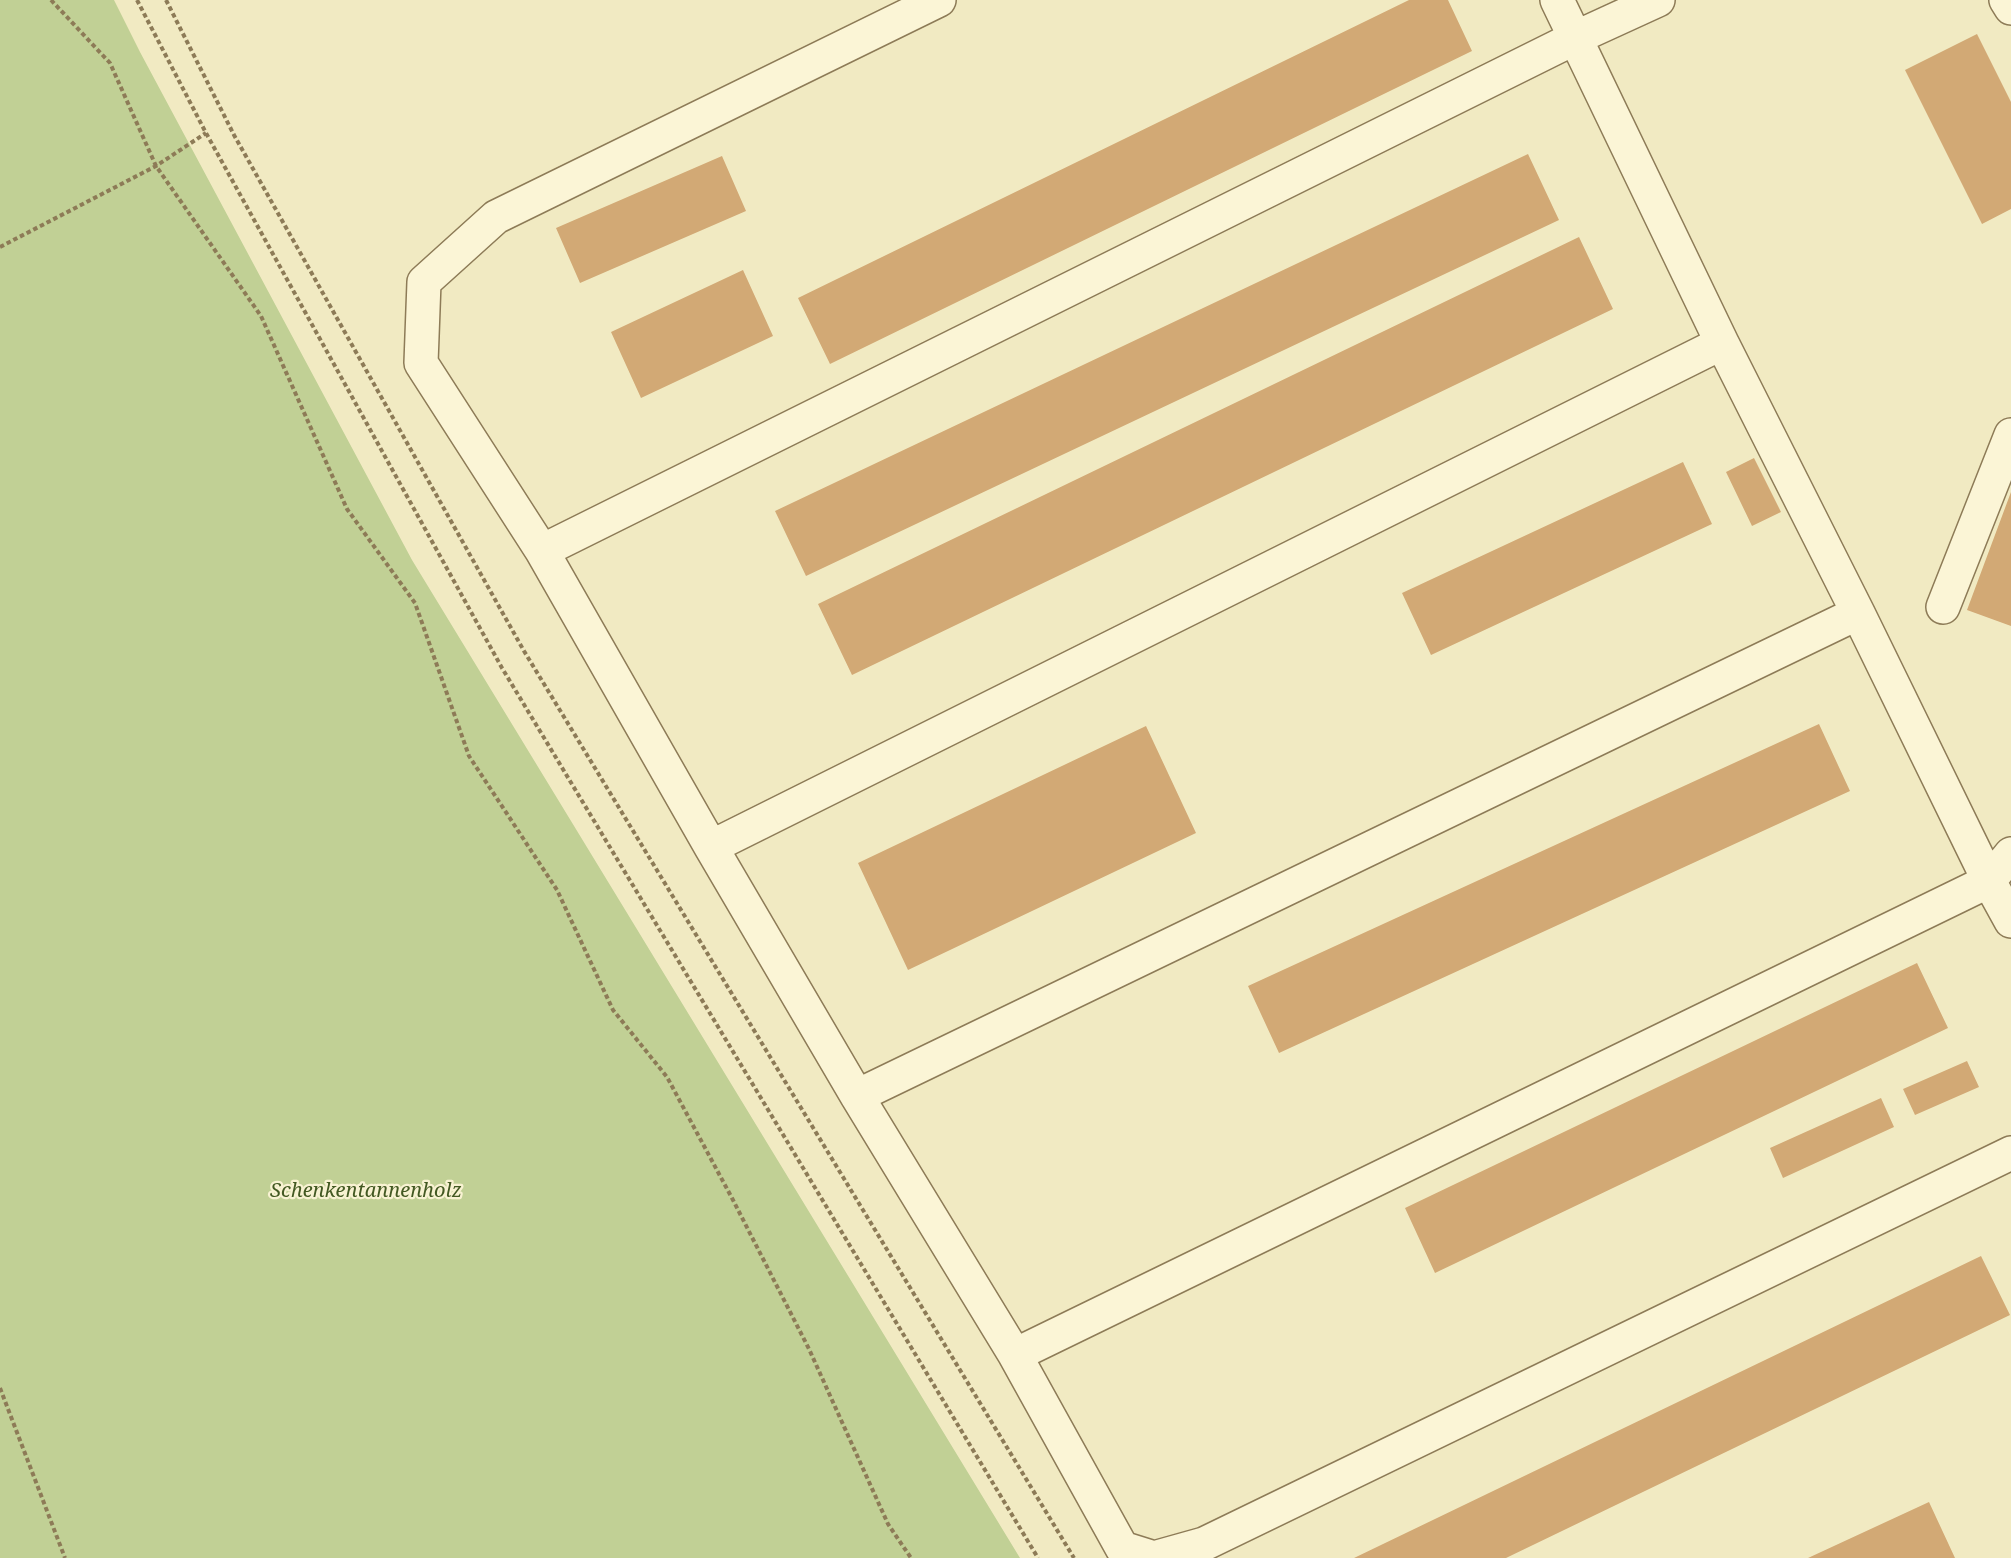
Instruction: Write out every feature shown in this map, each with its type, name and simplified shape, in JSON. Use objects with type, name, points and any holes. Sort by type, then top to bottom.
[{"type":"lane","points":[[939,0],[496,217],[424,282],[421,363],[542,551],[711,847],[857,1096],[1015,1355],[1122,1548],[1154,1558],[1204,1544],[2011,1153]]},
{"type":"lane","points":[[1557,0],[1722,342],[1989,881],[2011,921]]},
{"type":"lane","points":[[542,551],[1575,38],[1658,0]]},
{"type":"lane","points":[[2007,0],[2011,8]]},
{"type":"lane","points":[[711,847],[1722,342]]},
{"type":"lane","points":[[1943,607],[2011,435]]},
{"type":"lane","points":[[857,1096],[1858,613]]},
{"type":"lane","points":[[1015,1355],[1989,881],[2011,854]]},
{"type":"path","points":[[51,0],[110,63],[156,166],[261,316],[347,509],[415,603],[469,756],[557,890],[613,1010],[667,1077],[809,1349],[888,1524],[911,1558]]},
{"type":"path","points":[[137,0],[207,133],[502,668],[1038,1558]]},
{"type":"path","points":[[166,0],[234,135],[524,651],[1074,1558]]},
{"type":"path","points":[[0,247],[156,166],[207,133]]},
{"type":"path","points":[[0,1388],[65,1558]]},
{"type":"green space","name":"Schenkentannenholz","points":[[0,0],[114,0],[412,560],[1020,1558],[0,1558]]},
{"type":"building","points":[[1409,0],[1448,0],[1472,51],[830,364],[798,298]]},
{"type":"building","points":[[1977,34],[2011,102],[2011,209],[1982,224],[1905,70]]},
{"type":"building","points":[[1528,154],[1559,220],[806,576],[775,511]]},
{"type":"building","points":[[722,156],[746,211],[580,283],[556,228]]},
{"type":"building","points":[[1579,237],[1613,309],[852,675],[818,604]]},
{"type":"building","points":[[743,270],[773,336],[641,398],[611,332]]},
{"type":"building","points":[[1754,458],[1781,512],[1752,526],[1726,472]]},
{"type":"building","points":[[1683,462],[1712,524],[1431,655],[1402,593]]},
{"type":"building","points":[[2011,492],[2011,626],[1967,610]]},
{"type":"building","points":[[1819,724],[1850,791],[1279,1053],[1248,986]]},
{"type":"building","points":[[1146,726],[1196,833],[908,970],[858,863]]},
{"type":"building","points":[[1917,963],[1948,1028],[1435,1273],[1405,1208]]},
{"type":"building","points":[[1967,1061],[1979,1087],[1915,1115],[1903,1089]]},
{"type":"building","points":[[1881,1098],[1894,1127],[1783,1178],[1770,1148]]},
{"type":"building","points":[[1981,1256],[2010,1315],[1506,1558],[1354,1558]]},
{"type":"building","points":[[1929,1502],[1955,1558],[1808,1558]]}]
